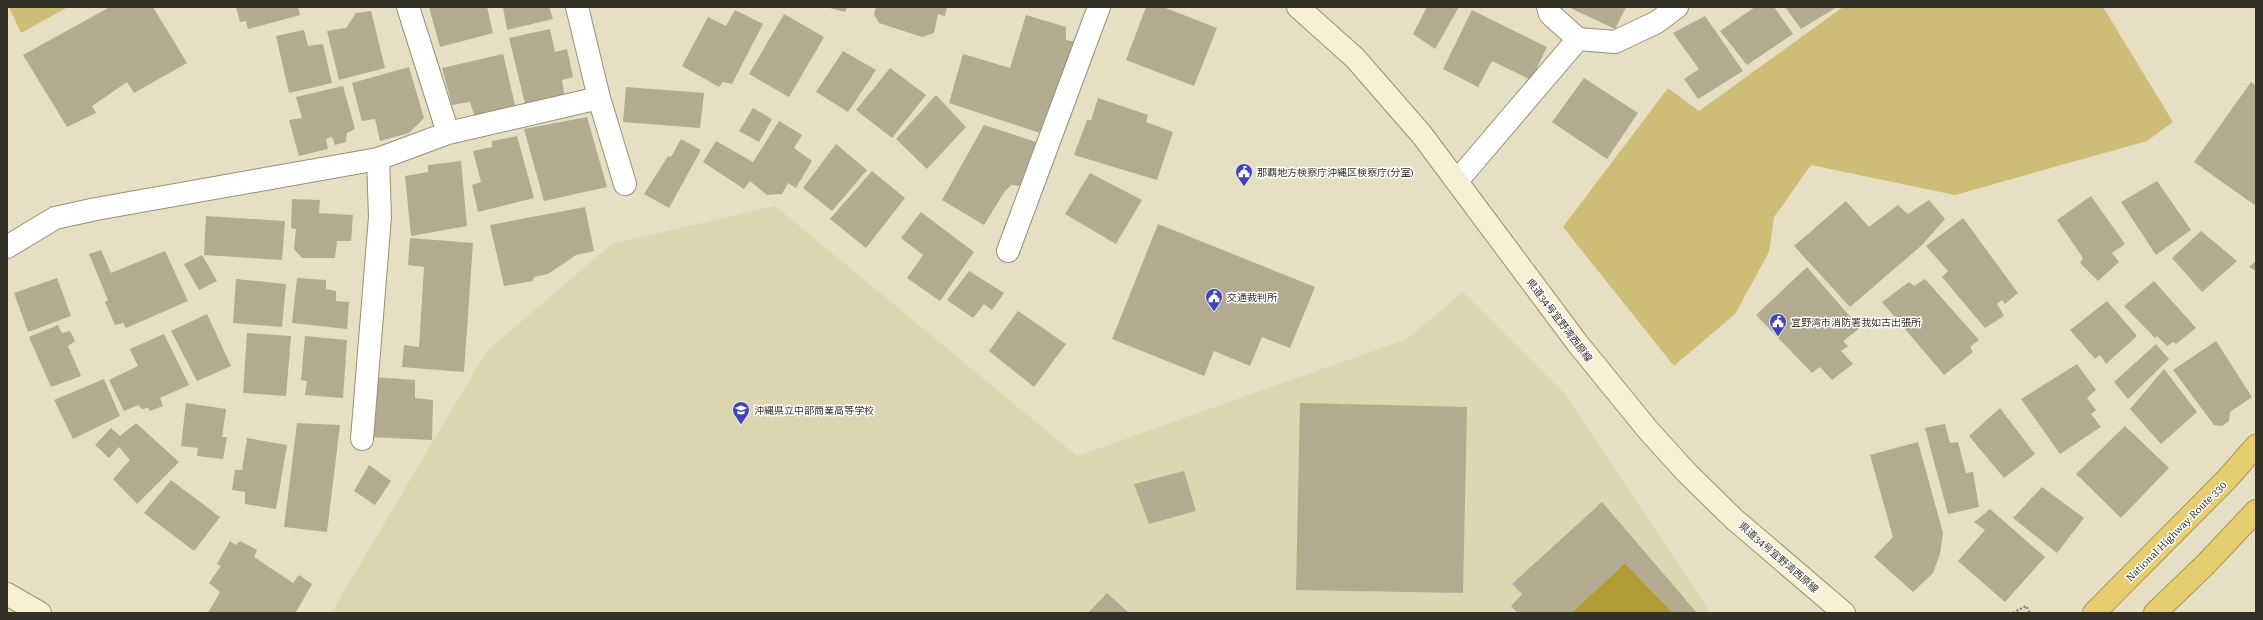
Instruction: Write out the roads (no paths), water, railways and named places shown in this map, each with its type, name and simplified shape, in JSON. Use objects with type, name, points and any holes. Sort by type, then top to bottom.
[{"type":"highway","name":"National Highway Route 330","points":[[2094,613],[2178,530],[2256,446]]},
{"type":"highway","points":[[2155,613],[2206,565],[2256,511]]},
{"type":"main road","name":"県道34号宜野湾西原線","points":[[1298,7],[1355,58],[1422,135],[1578,344],[1648,430],[1687,473],[1734,519],[1844,613]]},
{"type":"main road","points":[[7,594],[40,613]]},
{"type":"street","points":[[408,7],[448,133]]},
{"type":"street","points":[[577,7],[599,98],[625,184]]},
{"type":"street","points":[[1008,251],[1099,7]]},
{"type":"street","points":[[1548,7],[1550,14],[1578,39],[1615,42],[1657,22],[1677,7]]},
{"type":"street","points":[[1457,181],[1578,39]]},
{"type":"street","points":[[7,247],[55,218],[96,209],[378,159],[448,133],[599,98]]},
{"type":"street","points":[[362,439],[380,217],[378,159]]},
{"type":"place","name":"那覇地方検察庁沖縄区検察庁(分室)","points":[[1244,187]]},
{"type":"place","name":"交通裁判所","points":[[1214,312]]},
{"type":"place","name":"宜野湾市消防署我如古出張所","points":[[1778,337]]},
{"type":"place","name":"沖縄県立中部商業高等学校","points":[[741,425]]}]
